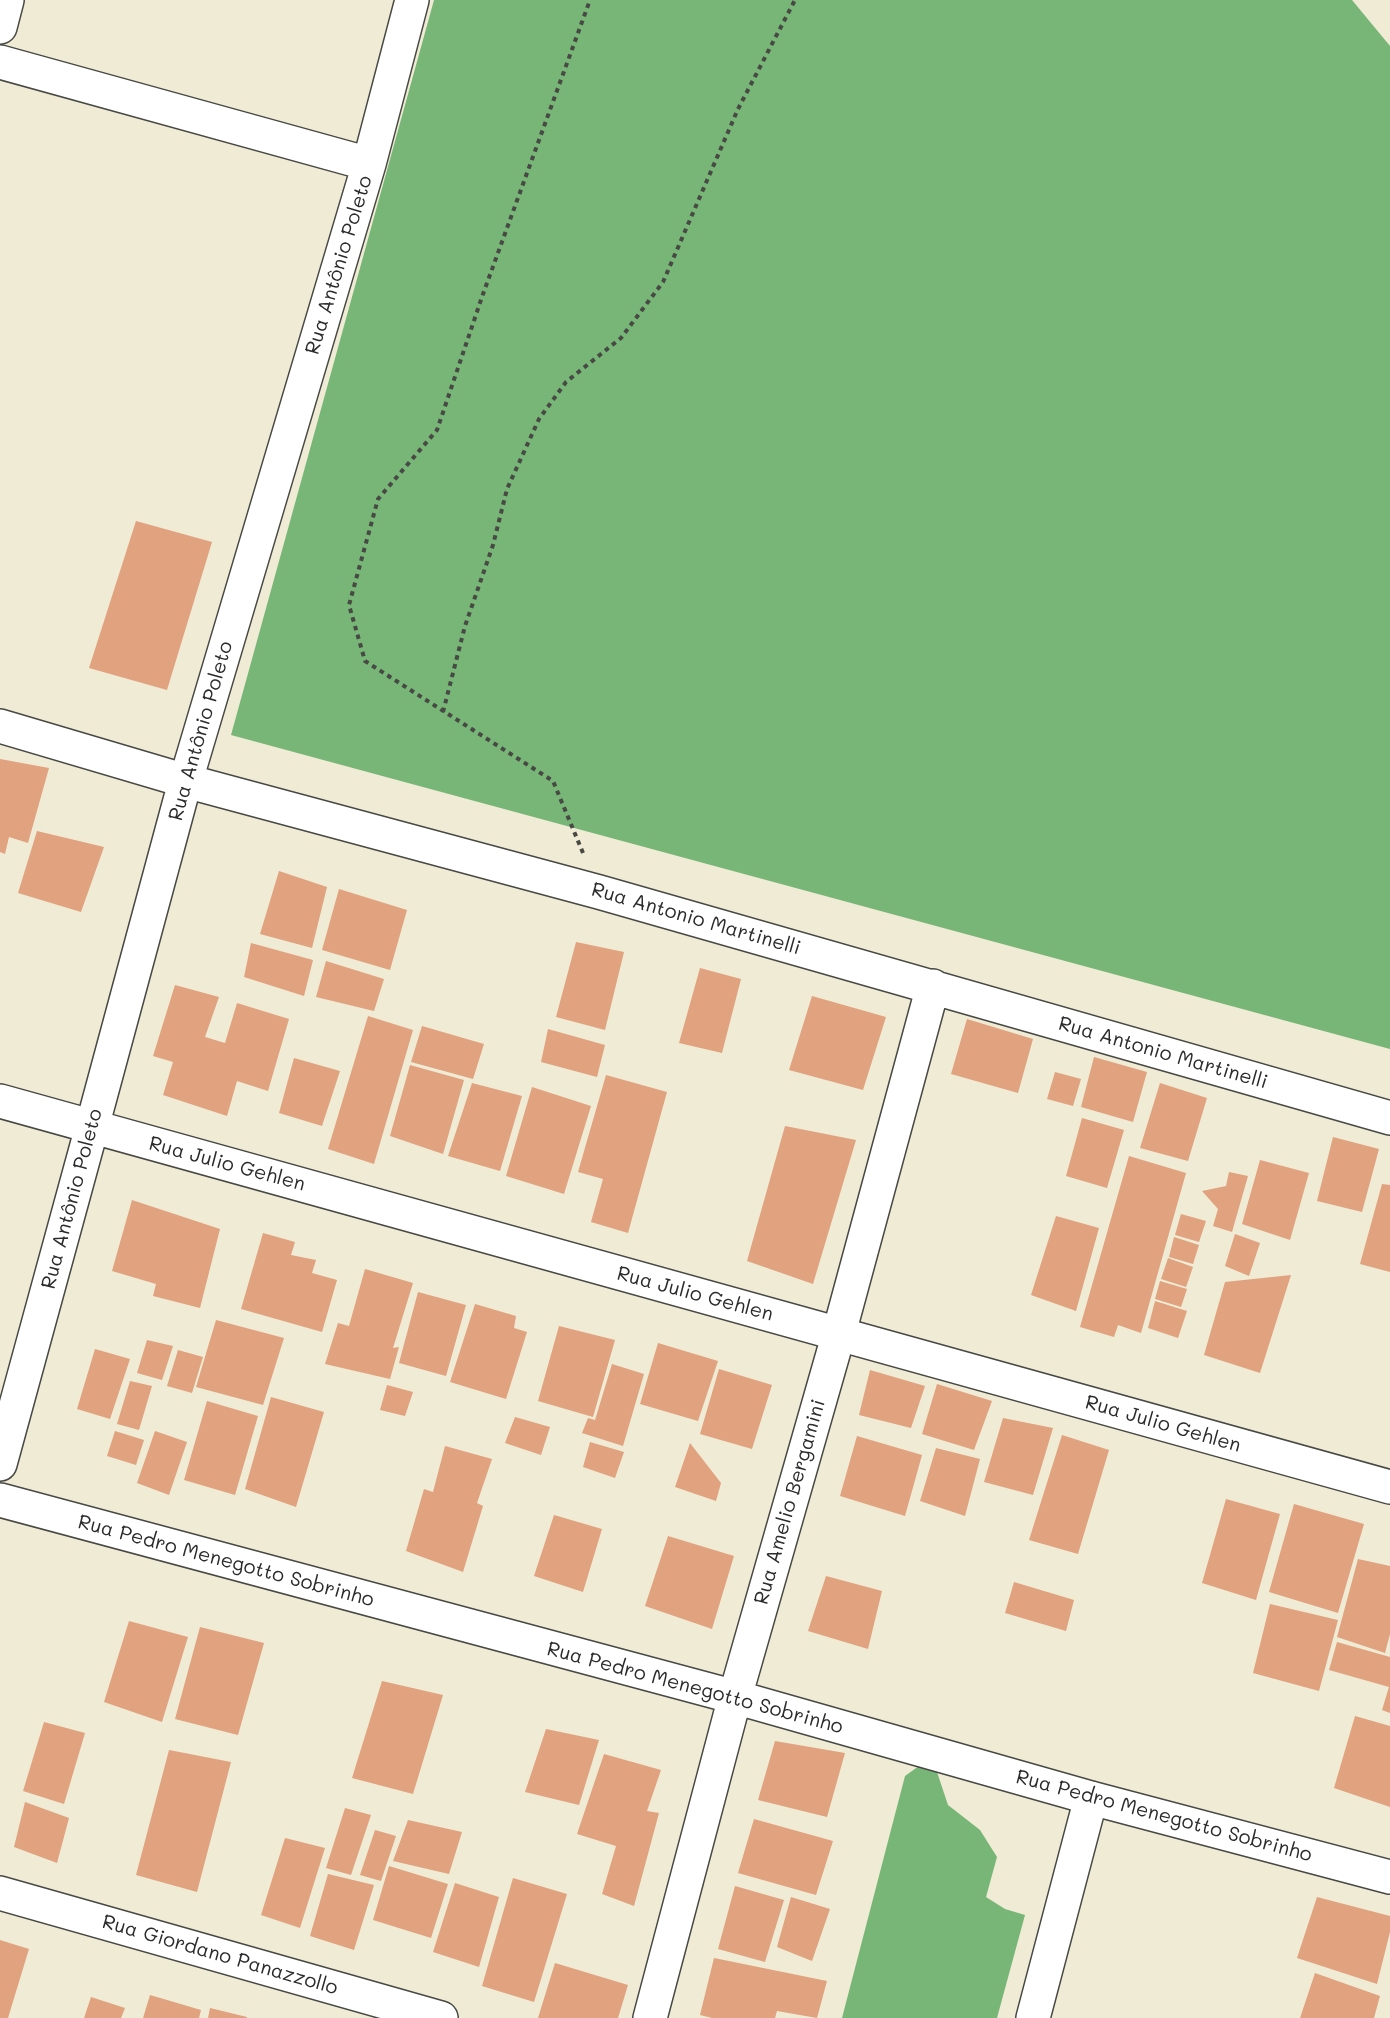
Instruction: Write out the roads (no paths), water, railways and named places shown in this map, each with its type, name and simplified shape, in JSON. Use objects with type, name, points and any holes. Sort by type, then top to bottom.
[{"type":"street","points":[[0,27],[7,0]]},
{"type":"street","name":"Rua Antônio Poleto","points":[[0,1464],[186,781],[369,164],[412,0]]},
{"type":"street","points":[[0,62],[369,164]]},
{"type":"street","name":"Rua Antonio Martinelli","points":[[0,726],[186,781],[599,892],[933,986],[1390,1118]]},
{"type":"street","name":"Rua Amelio Bergamini","points":[[650,2018],[735,1697],[839,1333],[933,986]]},
{"type":"street","name":"Rua Julio Gehlen","points":[[0,1101],[1390,1488]]},
{"type":"street","name":"Rua Pedro Menegotto Sobrinho","points":[[0,1500],[735,1697],[1091,1798],[1390,1877]]},
{"type":"street","points":[[1033,2018],[1091,1798]]},
{"type":"street","name":"Rua Giordano Panazzollo","points":[[0,1893],[441,2018]]}]
